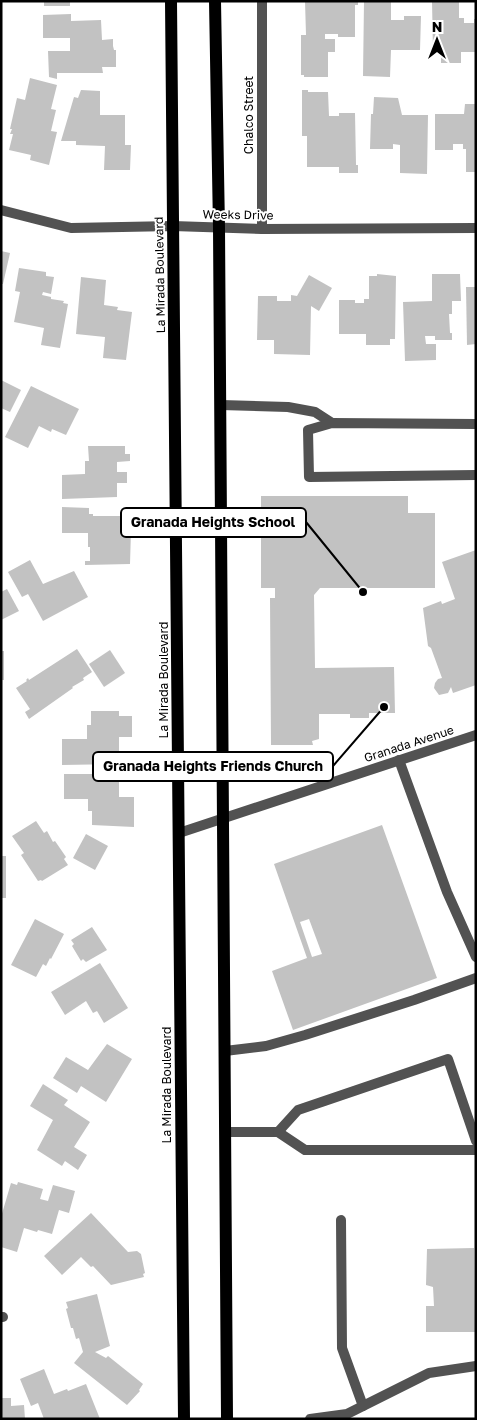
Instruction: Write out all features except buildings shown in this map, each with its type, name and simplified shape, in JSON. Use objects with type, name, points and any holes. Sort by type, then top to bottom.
[{"type":"main road","name":"La Mirada Boulevard","points":[[171,1],[184,1419]]},
{"type":"main road","points":[[215,1],[221,405],[227,1419]]},
{"type":"street","name":"Chalco Street","points":[[262,1],[262,229]]},
{"type":"street","name":"Weeks Drive","points":[[1,210],[71,228],[173,226],[262,229],[476,228]]},
{"type":"street","points":[[221,405],[288,407],[314,412],[332,423]]},
{"type":"street","points":[[476,424],[332,423],[308,430],[309,477],[476,475]]},
{"type":"street","name":"Granada Avenue","points":[[179,833],[476,735]]},
{"type":"street","points":[[400,760],[447,892],[476,957]]},
{"type":"street","points":[[225,1051],[266,1046],[305,1035],[476,978]]},
{"type":"street","points":[[278,1132],[298,1110],[448,1059],[476,1141]]},
{"type":"street","points":[[225,1132],[278,1132],[305,1150],[476,1150]]},
{"type":"street","points":[[341,1220],[342,1348],[363,1406]]},
{"type":"street","points":[[310,1419],[347,1414],[428,1373],[476,1366]]},
{"type":"place","name":"Granada Heights School","points":[[363,592]]},
{"type":"place","name":"Granada Heights Friends Church","points":[[384,707]]}]
